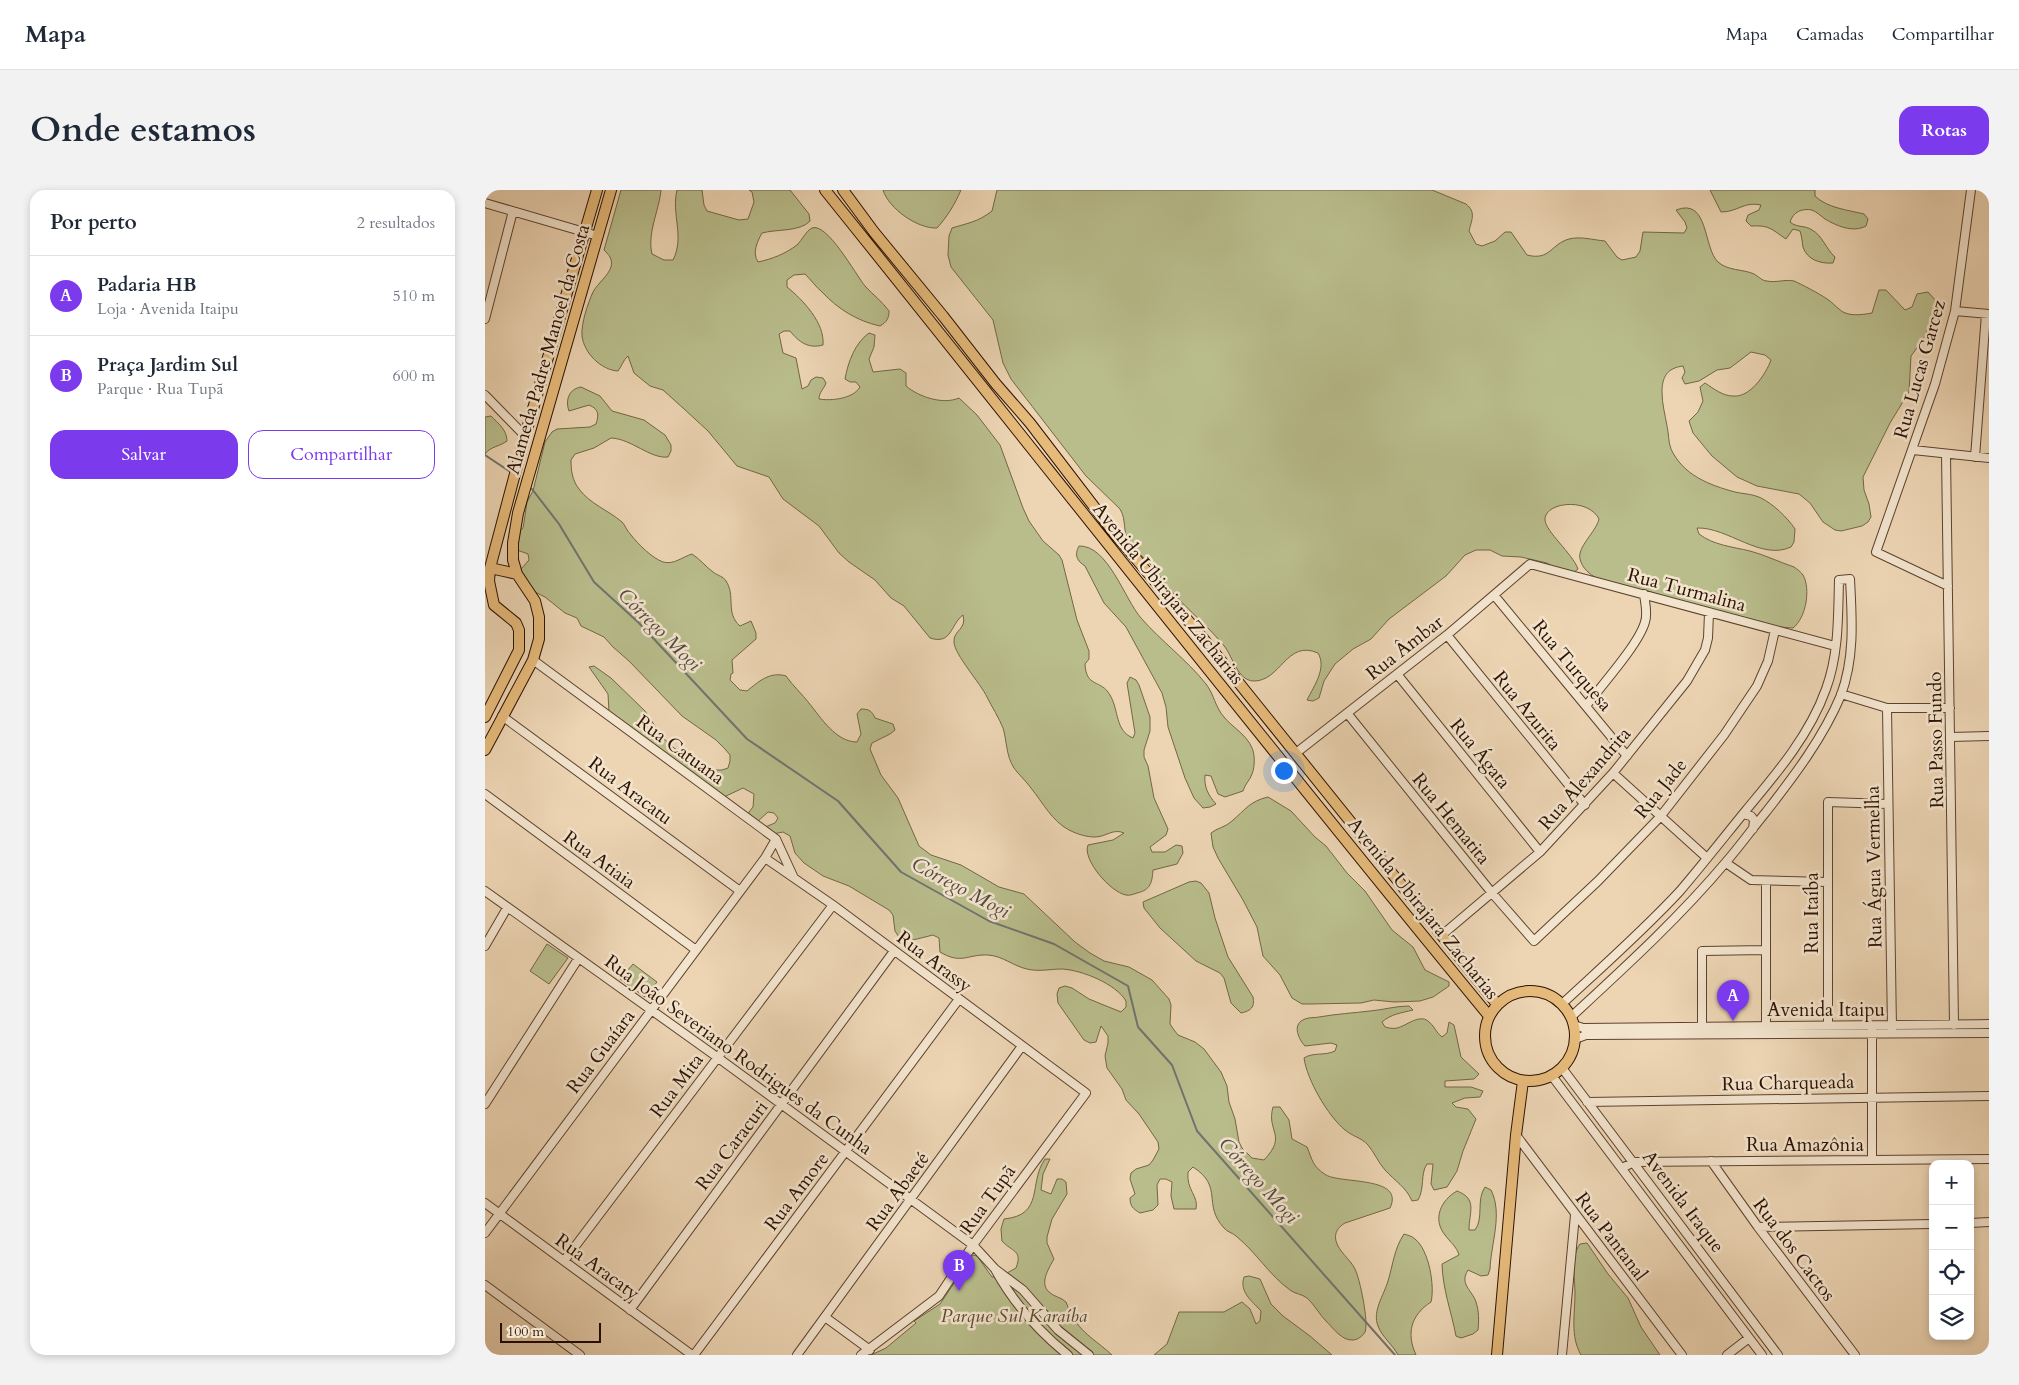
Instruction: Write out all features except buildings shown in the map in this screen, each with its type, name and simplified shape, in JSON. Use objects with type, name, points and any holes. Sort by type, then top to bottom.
[{"type":"main road","name":"Alameda Padre Manoel da Costa","points":[[494,605],[490,591],[488,568],[597,190]]},
{"type":"main road","name":"Alameda Padre Manoel da Costa","points":[[485,749],[533,660],[539,639],[539,617],[535,601],[517,574],[513,560],[513,543],[518,513],[611,190]]},
{"type":"main road","name":"Avenida Ubirajara Zacharias","points":[[825,190],[1022,435],[1092,527],[1489,1016]]},
{"type":"main road","name":"Avenida Ubirajara Zacharias","points":[[843,190],[873,232],[943,316],[995,384],[1030,423],[1115,534],[1202,637],[1497,1004]]},
{"type":"main road","points":[[488,568],[517,574]]},
{"type":"main road","points":[[485,717],[519,650],[519,630],[516,623],[494,605]]},
{"type":"main road","points":[[1530,991],[1547,994],[1562,1004],[1572,1021],[1575,1039],[1574,1048],[1562,1068],[1552,1076],[1533,1081],[1523,1081],[1504,1074],[1491,1059],[1484,1040],[1484,1030],[1489,1016],[1497,1004],[1512,994],[1530,991]]},
{"type":"main road","points":[[1497,1355],[1516,1135],[1523,1081]]},
{"type":"street","name":"Rua Lucas Garcez","points":[[1948,586],[1876,552],[1935,384],[1955,312],[1971,190]]},
{"type":"street","points":[[485,203],[598,236]]},
{"type":"street","points":[[485,319],[513,211]]},
{"type":"street","points":[[485,289],[491,295]]},
{"type":"street","points":[[1955,312],[1987,314],[1975,457]]},
{"type":"street","points":[[485,395],[525,436]]},
{"type":"street","points":[[1913,450],[1989,458]]},
{"type":"street","name":"Rua Passo Fundo","points":[[1946,454],[1954,1025]]},
{"type":"street","name":"Rua Âmbar","points":[[1296,753],[1447,634],[1530,564]]},
{"type":"street","name":"Rua Turmalina","points":[[1530,564],[1835,646]]},
{"type":"street","points":[[1562,1004],[1675,895],[1779,769],[1812,722],[1827,688],[1834,659],[1839,580],[1850,579],[1852,646],[1841,694],[1812,749],[1787,785],[1725,863],[1686,906],[1572,1021]]},
{"type":"street","points":[[1586,706],[1634,643],[1643,627],[1646,619],[1644,594]]},
{"type":"street","name":"Rua Turquesa","points":[[1494,595],[1627,756]]},
{"type":"street","points":[[485,597],[494,605]]},
{"type":"street","name":"Rua Alexandrita","points":[[1442,935],[1540,852],[1613,773],[1692,673],[1705,650],[1708,638],[1709,613]]},
{"type":"street","name":"Rua Jade","points":[[1534,941],[1598,881],[1660,817],[1724,736],[1757,686],[1768,660],[1775,630]]},
{"type":"street","name":"Rua Azurita","points":[[1447,634],[1585,805]]},
{"type":"street","name":"Rua Catuana","points":[[533,660],[776,839],[794,877]]},
{"type":"street","name":"Rua Ágata","points":[[1397,674],[1540,852]]},
{"type":"street","points":[[1841,694],[1887,708],[1950,708]]},
{"type":"street","name":"Rua Água Vermelha","points":[[1887,708],[1892,1035]]},
{"type":"street","name":"Rua Hematita","points":[[1347,713],[1492,893],[1534,941]]},
{"type":"street","name":"Rua Aracatu","points":[[502,716],[740,891]]},
{"type":"street","points":[[1951,737],[1989,736]]},
{"type":"street","points":[[1613,773],[1707,858]]},
{"type":"street","name":"Rua Atiaia","points":[[485,794],[696,950]]},
{"type":"street","name":"Rua Itaíba","points":[[1828,1025],[1828,802],[1888,804]]},
{"type":"street","points":[[1743,814],[1751,816],[1754,820],[1753,828]]},
{"type":"street","name":"Rua Guaíara","points":[[485,1233],[765,858],[776,839]]},
{"type":"street","name":"Rua Arassy","points":[[765,858],[833,905],[1085,1093]]},
{"type":"street","points":[[1725,863],[1751,880],[1766,882],[1828,882]]},
{"type":"street","points":[[1766,882],[1766,1029]]},
{"type":"street","name":"Rua João Severiano Rodrigues da Cunha","points":[[485,891],[912,1199],[973,1246],[995,1270]]},
{"type":"street","points":[[1675,895],[1677,900],[1686,906]]},
{"type":"street","name":"Rua Mita","points":[[564,1261],[833,905]]},
{"type":"street","points":[[485,946],[507,908]]},
{"type":"street","points":[[1702,1030],[1702,951],[1765,950]]},
{"type":"street","name":"Rua Caracuri","points":[[629,1310],[782,1105],[893,951]]},
{"type":"street","points":[[485,1104],[578,959]]},
{"type":"street","name":"Rua Amore","points":[[693,1355],[959,999]]},
{"type":"street","name":"Avenida Itaipu","points":[[1572,1021],[1583,1028],[1702,1030]]},
{"type":"street","name":"Avenida Itaipu","points":[[1575,1039],[1586,1035],[1702,1030],[1872,1031],[1891,1026],[1989,1024]]},
{"type":"street","name":"Avenida Itaipu","points":[[1766,1029],[1828,1025],[1892,1035],[1989,1033]]},
{"type":"street","points":[[1872,1031],[1873,1160]]},
{"type":"street","name":"Rua Abaeté","points":[[797,1355],[1022,1046]]},
{"type":"street","name":"Avenida Iraque","points":[[1562,1068],[1778,1355]]},
{"type":"street","name":"Avenida Iraque","points":[[1552,1076],[1762,1355]]},
{"type":"street","name":"Rua Tupã","points":[[861,1355],[939,1296],[973,1246],[1085,1093]]},
{"type":"street","name":"Rua Charqueada","points":[[1587,1102],[1989,1096]]},
{"type":"street","name":"Rua Pantanal","points":[[1516,1135],[1682,1355]]},
{"type":"street","name":"Rua Amazônia","points":[[1623,1168],[1634,1162],[1989,1158]]},
{"type":"street","name":"Rua dos Cactos","points":[[1711,1161],[1758,1228],[1855,1355]]},
{"type":"street","name":"Rua Aracaty","points":[[485,1203],[693,1355]]},
{"type":"street","points":[[1562,1355],[1575,1215]]},
{"type":"street","points":[[1974,1223],[1989,1222]]},
{"type":"street","points":[[1758,1228],[1929,1224]]},
{"type":"street","points":[[995,1270],[1010,1296],[1025,1315],[1046,1337],[1068,1355]]},
{"type":"street","points":[[995,1270],[1019,1286],[1058,1330],[1089,1355]]},
{"type":"street","points":[[485,1286],[580,1355]]},
{"type":"street","points":[[825,1317],[870,1350]]},
{"type":"street","points":[[1727,1355],[1749,1338]]},
{"type":"green space","points":[[621,190],[661,190],[652,230],[652,254],[664,260],[673,260],[678,243],[677,190],[702,190],[704,205],[707,211],[739,220],[748,219],[754,202],[752,192],[749,190],[790,190],[809,214],[810,221],[806,225],[794,229],[762,233],[755,251],[758,262],[788,251],[797,245],[810,229],[818,228],[833,241],[865,286],[889,311],[887,320],[880,326],[872,324],[856,318],[841,309],[805,274],[794,275],[787,280],[787,287],[800,298],[817,320],[823,337],[823,345],[813,346],[804,344],[790,331],[784,331],[779,334],[783,353],[796,358],[802,389],[808,386],[811,380],[816,377],[823,378],[826,383],[819,399],[829,400],[847,397],[857,391],[860,387],[856,382],[850,382],[845,379],[846,373],[856,347],[869,333],[875,335],[874,347],[869,359],[873,372],[900,369],[906,373],[906,386],[911,390],[931,399],[946,401],[959,398],[977,415],[1000,445],[1029,521],[1043,541],[1062,560],[1077,620],[1089,651],[1089,659],[1085,664],[1088,677],[1110,695],[1120,725],[1127,735],[1133,738],[1135,733],[1127,683],[1130,677],[1136,680],[1139,685],[1150,717],[1150,731],[1144,750],[1144,757],[1148,766],[1154,798],[1168,829],[1166,835],[1150,847],[1152,852],[1165,852],[1176,845],[1182,846],[1183,853],[1177,864],[1153,870],[1148,888],[1142,892],[1129,895],[1120,893],[1105,882],[1089,858],[1088,845],[1113,840],[1124,833],[1113,832],[1099,837],[1092,837],[1069,830],[1053,817],[1014,768],[1009,759],[1000,720],[984,691],[955,647],[954,638],[962,627],[963,615],[950,633],[943,639],[930,638],[904,606],[891,598],[875,580],[839,553],[819,526],[783,499],[769,477],[737,466],[708,431],[683,408],[663,390],[650,386],[634,373],[628,356],[618,371],[605,368],[594,360],[583,342],[583,325],[593,292],[611,267],[611,259],[604,250]]},
{"type":"green space","points":[[883,190],[961,190],[951,210],[937,228],[921,225],[905,216],[891,204]]},
{"type":"green space","points":[[997,190],[1432,190],[1469,207],[1472,216],[1469,231],[1476,244],[1482,246],[1495,241],[1505,232],[1511,232],[1527,255],[1541,256],[1563,241],[1578,238],[1605,241],[1617,257],[1622,260],[1636,257],[1640,251],[1643,232],[1684,233],[1687,228],[1685,222],[1676,210],[1687,208],[1694,211],[1700,217],[1713,255],[1722,265],[1750,272],[1765,281],[1794,281],[1824,297],[1842,312],[1859,315],[1872,313],[1879,290],[1886,290],[1905,310],[1912,307],[1917,294],[1928,292],[1936,301],[1934,314],[1924,338],[1911,356],[1909,392],[1890,423],[1863,477],[1864,490],[1871,517],[1862,526],[1841,531],[1835,530],[1823,522],[1810,503],[1799,494],[1757,486],[1737,477],[1712,456],[1693,433],[1689,421],[1698,412],[1703,401],[1700,387],[1705,383],[1726,395],[1739,396],[1757,384],[1769,366],[1771,360],[1765,355],[1751,352],[1730,368],[1717,370],[1699,381],[1685,384],[1682,378],[1685,372],[1683,366],[1669,371],[1664,378],[1662,396],[1669,443],[1682,466],[1706,482],[1735,492],[1761,498],[1779,511],[1795,529],[1794,542],[1791,547],[1780,550],[1768,550],[1709,529],[1697,528],[1699,534],[1710,541],[1761,554],[1794,567],[1803,575],[1807,588],[1806,603],[1801,617],[1793,628],[1779,627],[1594,577],[1583,565],[1580,554],[1599,519],[1586,507],[1567,504],[1551,509],[1545,520],[1546,525],[1575,563],[1578,569],[1573,573],[1560,571],[1547,563],[1521,557],[1502,556],[1490,550],[1476,550],[1465,555],[1446,576],[1389,619],[1371,639],[1353,649],[1335,664],[1324,681],[1319,698],[1313,701],[1307,700],[1320,671],[1321,665],[1318,653],[1307,650],[1298,652],[1263,680],[1253,681],[1243,677],[1225,647],[1173,593],[1152,566],[1130,544],[1120,509],[1086,476],[1011,379],[1003,363],[993,320],[951,267],[948,255],[949,236],[952,228],[977,220],[992,211]]},
{"type":"green space","points":[[1710,190],[1815,190],[1815,196],[1825,203],[1864,214],[1868,219],[1866,226],[1850,229],[1825,219],[1812,210],[1801,210],[1796,213],[1790,222],[1815,232],[1835,257],[1833,263],[1824,263],[1811,258],[1805,251],[1800,231],[1793,229],[1786,239],[1766,227],[1751,226],[1746,221],[1748,215],[1759,210],[1761,205],[1750,204],[1727,212],[1721,212]]},
{"type":"green space","points":[[581,387],[600,396],[612,411],[644,420],[665,435],[671,445],[668,457],[661,457],[619,439],[611,438],[594,448],[575,454],[571,460],[573,479],[583,494],[622,522],[637,542],[654,557],[667,563],[692,554],[713,572],[725,579],[729,587],[733,616],[740,626],[751,621],[756,633],[756,639],[732,660],[733,673],[730,680],[740,690],[747,691],[770,676],[786,676],[824,722],[836,734],[849,741],[857,742],[861,734],[857,714],[861,709],[870,711],[875,718],[893,724],[895,730],[872,743],[870,749],[881,775],[898,798],[919,846],[931,855],[961,865],[999,887],[1024,894],[1075,942],[1090,953],[1104,961],[1129,967],[1152,980],[1169,999],[1171,1005],[1170,1024],[1174,1030],[1178,1035],[1195,1042],[1204,1049],[1221,1072],[1227,1086],[1239,1142],[1252,1158],[1264,1160],[1275,1145],[1276,1139],[1272,1122],[1273,1107],[1280,1107],[1289,1120],[1292,1139],[1307,1147],[1314,1163],[1321,1172],[1334,1178],[1381,1186],[1389,1191],[1392,1198],[1390,1208],[1345,1223],[1336,1233],[1337,1245],[1353,1265],[1359,1282],[1366,1320],[1365,1332],[1361,1336],[1349,1340],[1341,1336],[1307,1298],[1282,1284],[1243,1242],[1225,1229],[1214,1211],[1211,1189],[1208,1182],[1193,1167],[1188,1172],[1188,1178],[1190,1188],[1196,1200],[1196,1209],[1174,1209],[1171,1196],[1172,1182],[1166,1179],[1160,1179],[1157,1185],[1158,1205],[1153,1210],[1140,1213],[1132,1207],[1130,1198],[1135,1194],[1130,1179],[1131,1173],[1136,1169],[1149,1165],[1159,1149],[1158,1142],[1139,1114],[1126,1100],[1122,1089],[1107,1068],[1105,1056],[1108,1036],[1101,1026],[1096,1042],[1090,1043],[1084,1040],[1058,1003],[1057,994],[1059,988],[1065,986],[1072,988],[1089,999],[1121,1012],[1126,1007],[1126,1001],[1115,989],[1098,979],[1070,970],[1031,970],[988,955],[954,958],[940,952],[939,938],[933,935],[913,940],[899,937],[895,931],[893,915],[889,910],[849,886],[823,876],[804,863],[795,853],[790,836],[783,832],[773,834],[765,827],[775,823],[778,818],[774,813],[768,812],[757,822],[748,817],[753,807],[754,794],[743,788],[724,797],[699,777],[688,773],[609,712],[608,694],[589,667],[594,666],[611,678],[645,711],[663,738],[674,748],[710,770],[728,768],[730,755],[716,740],[682,716],[604,637],[581,626],[577,618],[565,613],[545,597],[533,591],[521,576],[521,569],[529,560],[528,554],[517,550],[519,532],[523,528],[527,502],[533,491],[545,442],[552,432],[557,429],[590,427],[596,424],[598,418],[595,408],[589,405],[569,411],[567,403],[569,396],[574,390]]},
{"type":"green space","points":[[491,416],[504,430],[507,441],[490,449],[485,454],[485,417]]},
{"type":"green space","points":[[1079,546],[1089,548],[1099,554],[1115,575],[1141,618],[1199,675],[1209,688],[1216,705],[1227,721],[1250,743],[1254,754],[1254,768],[1243,791],[1225,797],[1218,794],[1211,776],[1205,775],[1207,791],[1216,804],[1203,808],[1194,798],[1185,778],[1168,727],[1166,707],[1162,693],[1126,627],[1104,603],[1085,566],[1078,560],[1077,552]]},
{"type":"green space","points":[[1268,797],[1291,811],[1326,846],[1347,873],[1365,891],[1392,930],[1413,947],[1425,970],[1449,982],[1449,986],[1433,997],[1420,1001],[1394,1002],[1374,1000],[1361,1003],[1302,1004],[1292,998],[1280,975],[1263,956],[1257,927],[1218,858],[1213,847],[1211,833],[1230,823],[1252,803]]},
{"type":"green space","points":[[1196,881],[1201,883],[1209,893],[1228,957],[1253,997],[1253,1006],[1247,1011],[1241,1013],[1231,1003],[1224,978],[1220,973],[1196,961],[1160,928],[1144,908],[1143,902],[1189,882]]},
{"type":"green space","points":[[547,944],[568,958],[549,984],[530,971]]},
{"type":"green space","points":[[633,964],[657,982],[645,997],[620,979]]},
{"type":"green space","points":[[1409,1006],[1413,1010],[1385,1019],[1382,1022],[1385,1027],[1397,1028],[1424,1019],[1442,1037],[1447,1033],[1449,1022],[1454,1025],[1461,1057],[1479,1074],[1474,1079],[1445,1081],[1445,1087],[1471,1087],[1483,1091],[1480,1097],[1465,1098],[1452,1103],[1456,1107],[1468,1109],[1476,1119],[1457,1171],[1447,1187],[1434,1190],[1431,1184],[1433,1164],[1427,1164],[1418,1200],[1412,1201],[1410,1196],[1383,1167],[1368,1145],[1338,1124],[1325,1107],[1309,1077],[1304,1058],[1335,1051],[1337,1045],[1331,1043],[1305,1046],[1297,1029],[1300,1022],[1307,1018]]},
{"type":"green space","name":"Parque Sul Karaíba","points":[[1045,1159],[1050,1159],[1043,1174],[1041,1190],[1051,1194],[1057,1179],[1062,1179],[1066,1182],[1067,1194],[1052,1219],[1047,1237],[1047,1243],[1054,1259],[1046,1276],[1046,1288],[1051,1294],[1066,1302],[1080,1327],[1112,1355],[871,1355],[886,1348],[916,1323],[914,1321],[940,1304],[973,1255],[977,1256],[992,1277],[1000,1277],[1016,1268],[1018,1262],[1017,1254],[1002,1241],[1001,1229],[1004,1219],[1017,1216],[1031,1205],[1040,1168]]},
{"type":"green space","points":[[1485,1187],[1491,1190],[1496,1209],[1490,1269],[1488,1275],[1481,1276],[1468,1270],[1465,1279],[1467,1287],[1477,1305],[1479,1316],[1478,1330],[1461,1338],[1456,1336],[1442,1264],[1459,1255],[1441,1229],[1439,1216],[1440,1210],[1447,1199],[1457,1191],[1464,1194],[1470,1202],[1469,1230],[1475,1230],[1479,1220],[1482,1192]]},
{"type":"green space","points":[[1404,1234],[1415,1239],[1424,1251],[1430,1269],[1432,1287],[1431,1302],[1419,1313],[1412,1325],[1411,1339],[1416,1355],[1398,1355],[1382,1334],[1376,1315],[1396,1251]]},
{"type":"green space","points":[[1587,1243],[1608,1274],[1628,1298],[1641,1327],[1660,1355],[1581,1355],[1574,1333],[1574,1261],[1580,1244]]},
{"type":"green space","points":[[1249,1276],[1260,1279],[1271,1304],[1283,1316],[1332,1355],[1154,1355],[1167,1344],[1179,1312],[1224,1312],[1242,1302],[1250,1309],[1256,1324],[1260,1321],[1261,1311],[1247,1296],[1243,1287],[1244,1277]]},
{"type":"waterway","name":"Córrego Mogi","points":[[485,455],[509,471]]},
{"type":"waterway","name":"Córrego Mogi","points":[[532,489],[559,524],[594,582],[639,623],[747,739],[838,801],[901,872],[989,921],[1054,944],[1128,986],[1138,1027],[1172,1065],[1197,1131],[1395,1355]]},
{"type":"place","name":"Padaria HB","points":[[1733,1021]]},
{"type":"place","name":"Praça Jardim Sul","points":[[959,1291]]}]
